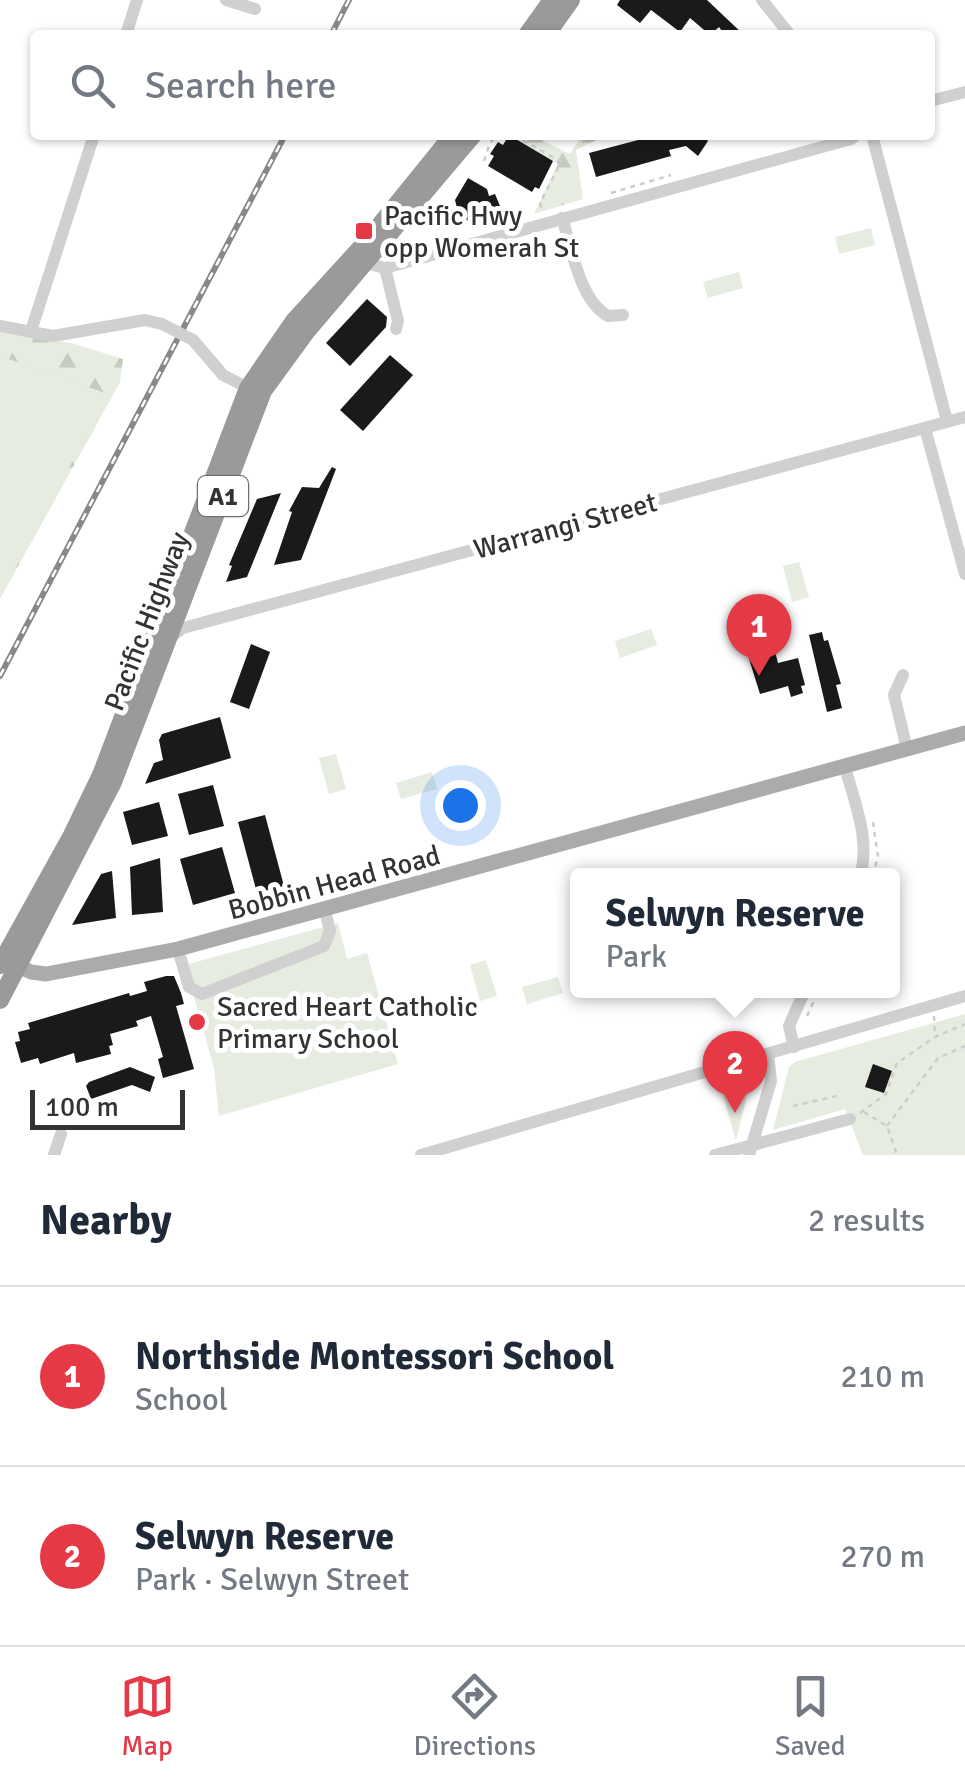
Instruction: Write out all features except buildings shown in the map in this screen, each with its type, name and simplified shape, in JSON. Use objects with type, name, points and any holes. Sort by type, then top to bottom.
[{"type":"highway","points":[[531,30],[552,0]]},
{"type":"highway","points":[[550,30],[571,0]]},
{"type":"highway","name":"Pacific Highway","points":[[0,1000],[7,963],[101,775],[248,388],[294,320],[368,240],[449,140]]},
{"type":"highway","name":"Pacific Highway","points":[[7,963],[106,798],[263,391],[282,362],[469,140]]},
{"type":"main road","name":"Bobbin Head Road","points":[[7,963],[46,974],[178,950],[965,732]]},
{"type":"street","points":[[128,30],[138,0]]},
{"type":"street","points":[[226,0],[255,9]]},
{"type":"street","points":[[762,0],[786,30]]},
{"type":"street","points":[[935,101],[965,92]]},
{"type":"street","points":[[30,331],[92,140]]},
{"type":"street","points":[[365,263],[385,268],[851,140]]},
{"type":"street","points":[[873,140],[947,421]]},
{"type":"street","points":[[562,218],[585,288],[595,306],[608,316],[624,315]]},
{"type":"street","points":[[382,243],[402,261]]},
{"type":"street","points":[[385,268],[398,320],[396,329]]},
{"type":"street","points":[[0,326],[54,336],[145,320],[162,324],[193,340],[223,374],[248,388]]},
{"type":"street","name":"Warrangi Street","points":[[168,639],[183,628],[965,417]]},
{"type":"street","points":[[924,428],[965,574]]},
{"type":"street","points":[[904,675],[894,696],[907,749]]},
{"type":"street","points":[[844,767],[862,838],[862,868]]},
{"type":"street","points":[[178,950],[189,987],[202,994],[324,946],[330,931],[325,911]]},
{"type":"street","points":[[420,1155],[965,996]]},
{"type":"street","points":[[794,1046],[790,1026],[802,998]]},
{"type":"street","points":[[751,1150],[771,1080],[768,1054]]},
{"type":"street","points":[[715,1155],[751,1150],[856,1115]]},
{"type":"street","points":[[54,1155],[61,1134]]},
{"type":"path","points":[[484,161],[493,140]]},
{"type":"path","points":[[523,140],[561,162],[540,202],[544,216]]},
{"type":"path","points":[[804,1022],[815,998]]},
{"type":"path","points":[[933,1005],[935,1037]]},
{"type":"path","points":[[856,1115],[886,1094],[897,1063],[935,1037],[965,1024]]},
{"type":"path","points":[[887,1126],[938,1058],[965,1046]]},
{"type":"path","points":[[793,1106],[838,1096]]},
{"type":"path","points":[[856,1115],[887,1126]]},
{"type":"path","points":[[887,1126],[897,1155]]},
{"type":"green space","points":[[515,140],[541,140],[570,154],[579,140],[597,140],[576,150],[583,199],[534,214],[558,164]]},
{"type":"green space","points":[[871,228],[875,245],[839,254],[835,237]]},
{"type":"green space","points":[[739,272],[743,288],[708,298],[703,282]]},
{"type":"green space","points":[[0,332],[71,343],[123,359],[120,382],[0,599]]},
{"type":"green space","points":[[0,356],[108,394],[0,598]]},
{"type":"green space","points":[[799,562],[809,597],[792,602],[783,566]]},
{"type":"green space","points":[[651,629],[657,645],[620,658],[615,641]]},
{"type":"green space","points":[[336,754],[346,789],[329,794],[319,758]]},
{"type":"green space","points":[[432,772],[437,789],[401,799],[396,783]]},
{"type":"green space","points":[[338,923],[347,959],[367,953],[398,1064],[219,1116],[214,1068],[185,965]]},
{"type":"green space","points":[[486,960],[497,996],[480,1001],[470,965]]},
{"type":"green space","points":[[558,977],[563,993],[527,1004],[522,987]]},
{"type":"green space","points":[[965,1014],[965,1155],[863,1155],[845,1109],[773,1130],[789,1067],[795,1062]]},
{"type":"green space","points":[[743,1077],[750,1083],[736,1141],[720,1085]]},
{"type":"railway","points":[[334,30],[349,0]]},
{"type":"railway","points":[[0,676],[282,140]]},
{"type":"place","name":"Pacific Hwy opp Womerah St","points":[[364,231]]},
{"type":"place","name":"Northside Montessori School","points":[[759,676]]},
{"type":"place","name":"Sacred Heart Catholic Primary School","points":[[197,1022]]},
{"type":"place","name":"Selwyn Reserve","points":[[735,1113]]}]
